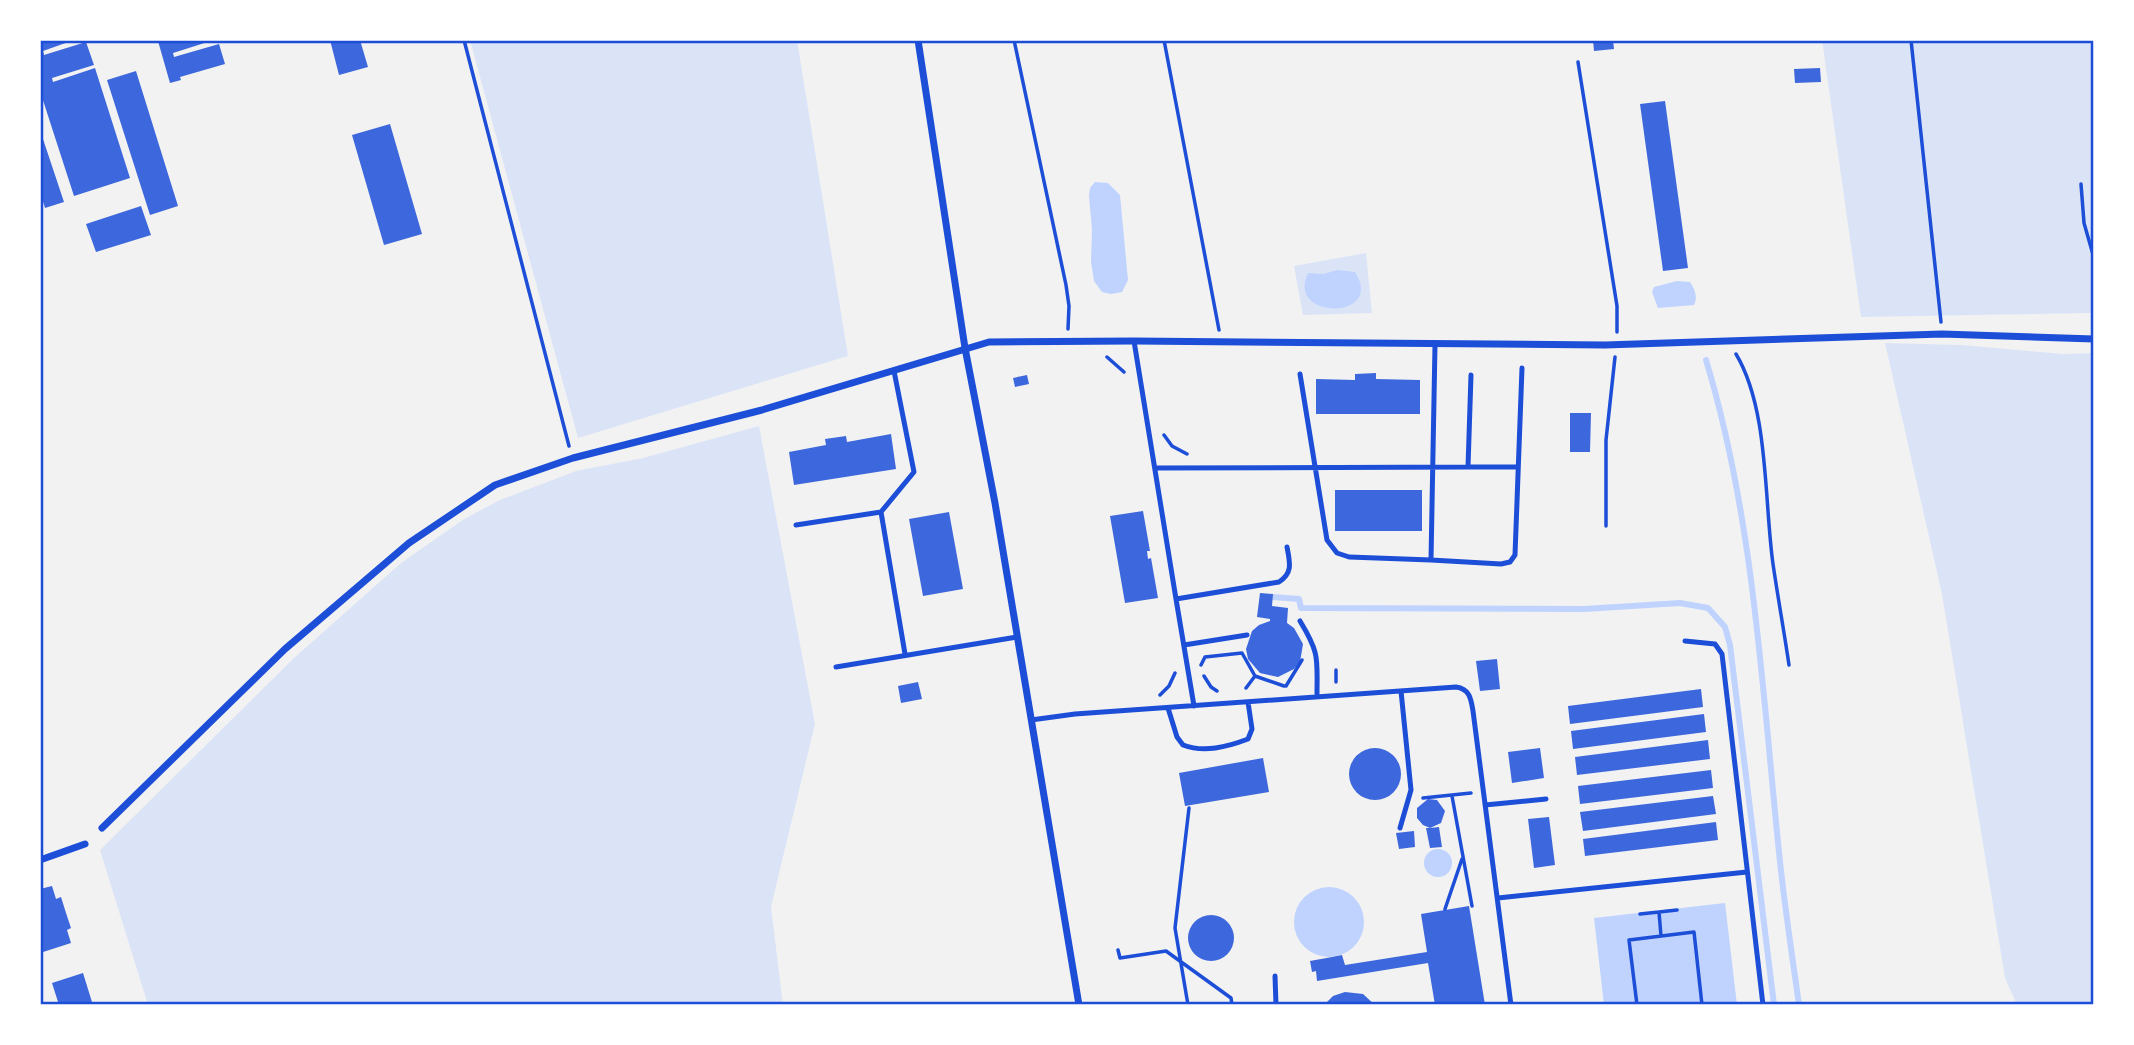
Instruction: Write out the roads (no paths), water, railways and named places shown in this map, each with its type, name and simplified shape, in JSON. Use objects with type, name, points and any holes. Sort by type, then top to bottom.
[{"type":"street","points":[[918,40],[965,348],[995,503],[1079,1005]]},
{"type":"street","points":[[102,828],[285,649],[409,543],[495,485],[573,458],[762,410],[989,342],[1616,344],[1942,334],[2094,339]]},
{"type":"street","points":[[40,860],[85,844]]},
{"type":"lane","points":[[1134,341],[1194,706]]},
{"type":"lane","points":[[1431,561],[1435,345]]},
{"type":"lane","points":[[1300,374],[1327,540],[1337,554],[1349,557],[1501,564],[1510,562],[1516,555],[1522,368]]},
{"type":"lane","points":[[796,525],[881,512],[914,472],[894,371]]},
{"type":"lane","points":[[1468,467],[1471,375]]},
{"type":"lane","points":[[1155,468],[1518,467]]},
{"type":"lane","points":[[881,512],[905,654]]},
{"type":"lane","points":[[1176,599],[1279,582],[1287,576],[1291,566],[1287,547]]},
{"type":"lane","points":[[1300,621],[1317,654],[1317,695]]},
{"type":"lane","points":[[1184,645],[1247,635]]},
{"type":"lane","points":[[836,667],[1017,637]]},
{"type":"lane","points":[[1685,640],[1715,644],[1722,654],[1763,1005]]},
{"type":"lane","points":[[1031,720],[1075,714],[1317,695],[1456,687],[1467,692],[1473,711],[1511,1005]]},
{"type":"lane","points":[[1400,828],[1411,790],[1401,691]]},
{"type":"lane","points":[[1168,708],[1177,737],[1183,744],[1206,749],[1248,739],[1252,729],[1248,702]]},
{"type":"lane","points":[[1485,805],[1546,799]]},
{"type":"lane","points":[[1497,898],[1747,872]]},
{"type":"lane","points":[[1275,976],[1276,1005]]},
{"type":"water","points":[[1095,182],[1108,183],[1120,195],[1128,280],[1122,292],[1102,292],[1094,281],[1089,196],[1090,188]]},
{"type":"water","points":[[1338,270],[1355,272],[1361,288],[1358,299],[1348,306],[1334,308],[1321,306],[1310,300],[1305,289],[1308,273],[1323,274]]},
{"type":"water","points":[[1677,281],[1690,282],[1695,293],[1694,305],[1658,308],[1652,292],[1654,287]]},
{"type":"water","points":[[1438,849],[1448,853],[1452,863],[1448,873],[1438,877],[1428,873],[1424,863],[1428,853]]},
{"type":"water","points":[[1336,887],[1349,893],[1358,902],[1362,908],[1362,936],[1354,947],[1343,955],[1322,957],[1304,947],[1296,936],[1294,915],[1304,897],[1315,889]]},
{"type":"water","points":[[1725,903],[1737,1005],[1604,1005],[1594,918]]},
{"type":"waterway","points":[[1706,360],[1722,420],[1746,542],[1781,871],[1799,1005]]},
{"type":"waterway","points":[[1273,597],[1299,599],[1301,608],[1584,609],[1680,603],[1708,608],[1725,627],[1730,645],[1774,1005]]}]
